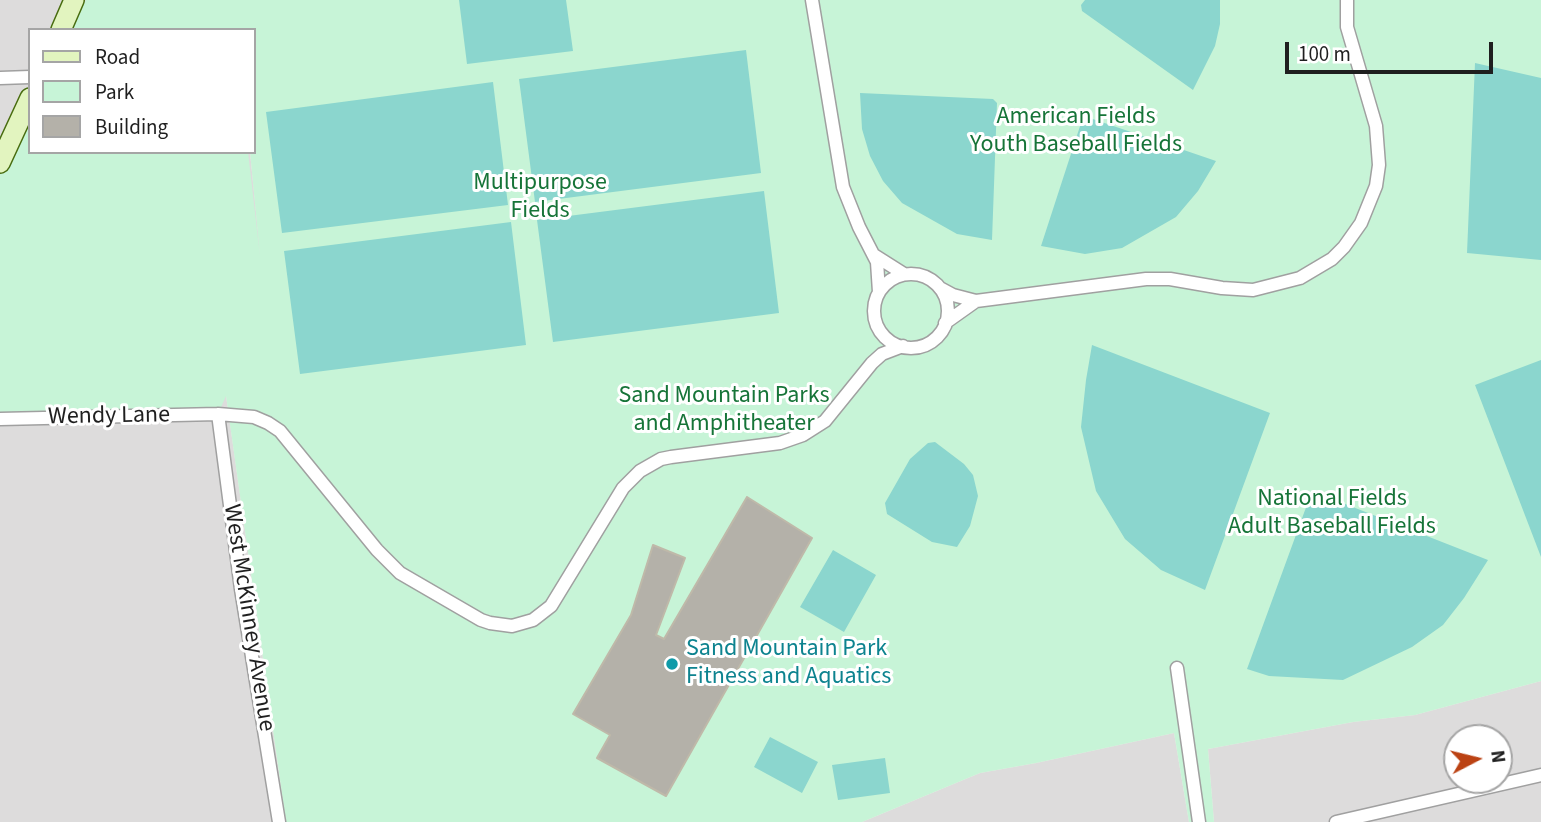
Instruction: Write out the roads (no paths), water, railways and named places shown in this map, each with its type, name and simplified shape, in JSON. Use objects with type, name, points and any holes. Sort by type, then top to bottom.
[{"type":"main road","points":[[62,28],[74,0]]},
{"type":"main road","points":[[0,163],[28,102]]},
{"type":"street","points":[[813,0],[843,187],[877,262],[879,292],[874,306],[878,341],[872,363]]},
{"type":"street","points":[[879,292],[893,278],[905,274],[928,278],[953,295],[976,301],[1162,278],[1253,290],[1300,278],[1332,259],[1361,223],[1376,186],[1379,165],[1376,126],[1349,40],[1347,0]]},
{"type":"street","points":[[0,78],[28,77]]},
{"type":"street","points":[[874,255],[905,274]]},
{"type":"street","points":[[940,288],[947,306],[945,323]]},
{"type":"street","points":[[872,363],[882,355],[903,346],[924,345],[935,339],[945,323],[976,301]]},
{"type":"street","points":[[878,327],[888,340],[903,346]]},
{"type":"street","name":"Wendy Lane","points":[[0,419],[218,414],[254,417],[280,431],[377,550],[400,573],[481,620],[490,624],[512,626],[533,620],[551,606],[629,479],[661,459],[780,443],[803,435],[825,421],[872,363]]},
{"type":"street","name":"West McKinney Avenue","points":[[218,414],[241,589],[279,822]]},
{"type":"street","points":[[1177,668],[1199,822]]},
{"type":"street","points":[[1336,822],[1541,775]]},
{"type":"place","name":"Sand Mountain Park Fitness and Aquatics","points":[[672,664]]},
{"type":"park label","name":"American Fields Youth Baseball Fields","points":[[1076,132]]},
{"type":"park label","name":"Multipurpose Fields","points":[[540,198]]},
{"type":"park label","name":"Sand Mountain Parks and Amphitheater","points":[[724,411]]},
{"type":"park label","name":"National Fields Adult Baseball Fields","points":[[1332,514]]}]
